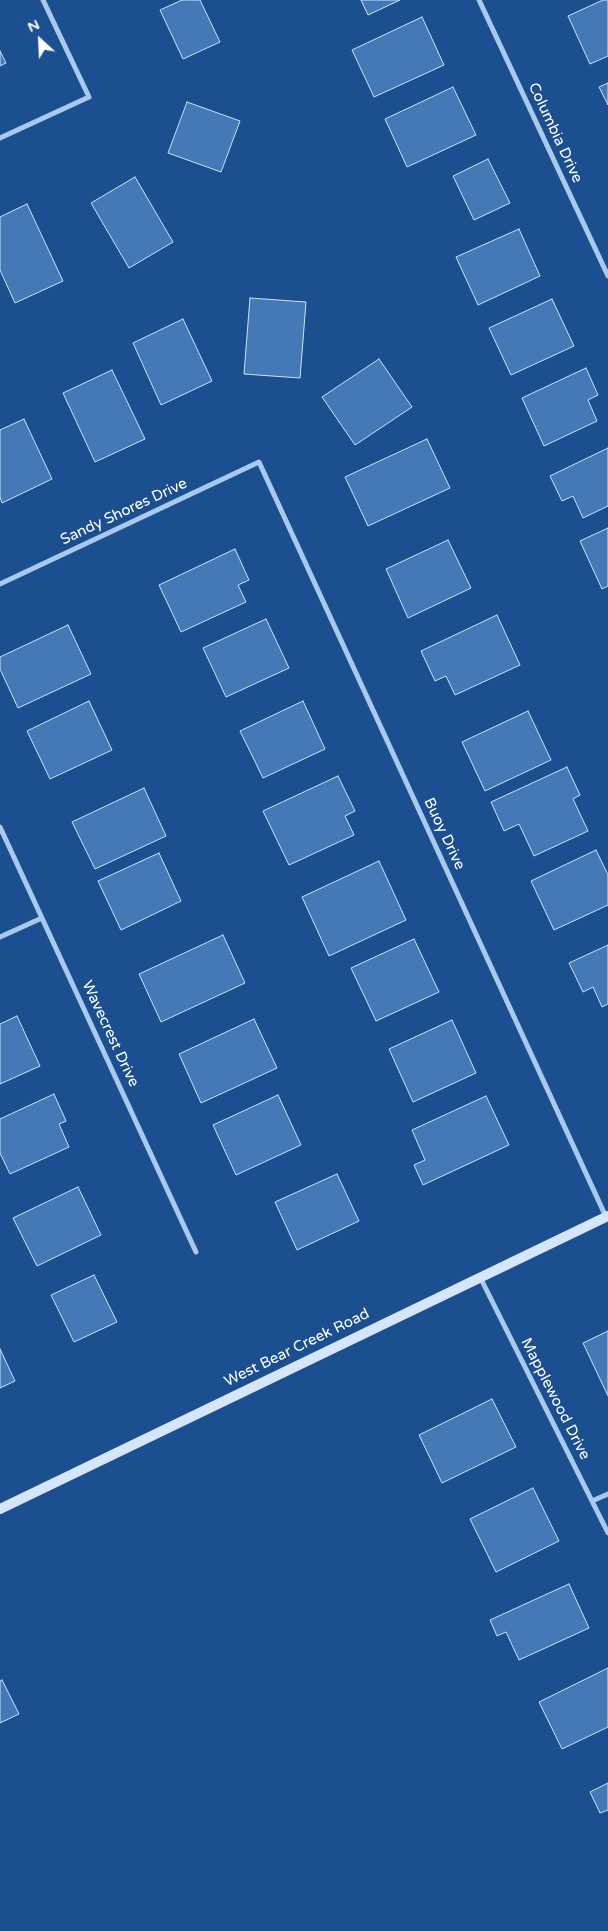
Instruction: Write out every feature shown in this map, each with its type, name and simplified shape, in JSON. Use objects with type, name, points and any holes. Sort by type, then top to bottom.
[{"type":"main road","name":"West Bear Creek Road","points":[[0,1509],[480,1276],[607,1217]]},
{"type":"street","points":[[0,138],[89,97],[43,0]]},
{"type":"street","name":"Columbia Drive","points":[[479,0],[608,276]]},
{"type":"street","name":"Sandy Shores Drive","points":[[0,584],[260,462]]},
{"type":"street","name":"Buoy Drive","points":[[260,462],[607,1217]]},
{"type":"street","name":"Wavecrest Drive","points":[[0,827],[196,1252]]},
{"type":"street","points":[[0,937],[42,918]]},
{"type":"street","name":"Mapplewood Drive","points":[[480,1276],[608,1533]]},
{"type":"street","points":[[592,1501],[608,1494]]},
{"type":"building","points":[[182,0],[200,0],[220,42],[183,59],[160,10]]},
{"type":"building","points":[[361,0],[400,0],[368,15]]},
{"type":"building","points":[[603,0],[608,0],[608,56],[590,64],[568,16]]},
{"type":"building","points":[[422,17],[444,65],[374,97],[352,50]]},
{"type":"building","points":[[0,51],[6,63],[0,66]]},
{"type":"building","points":[[608,83],[608,105],[599,87]]},
{"type":"building","points":[[453,87],[476,135],[407,167],[385,119]]},
{"type":"building","points":[[187,102],[240,121],[221,172],[168,153]]},
{"type":"building","points":[[488,159],[510,203],[474,220],[453,176]]},
{"type":"building","points":[[135,177],[173,242],[129,268],[91,203]]},
{"type":"building","points":[[27,204],[63,281],[15,303],[0,270],[0,217]]},
{"type":"building","points":[[519,229],[540,276],[478,305],[456,257]]},
{"type":"building","points":[[250,298],[306,302],[300,378],[244,374]]},
{"type":"building","points":[[552,299],[574,346],[511,375],[489,328]]},
{"type":"building","points":[[183,319],[212,381],[161,405],[133,343]]},
{"type":"building","points":[[379,359],[412,407],[355,445],[322,397]]},
{"type":"building","points":[[586,368],[598,395],[588,400],[597,421],[544,446],[522,398]]},
{"type":"building","points":[[112,370],[145,439],[95,462],[63,393]]},
{"type":"building","points":[[24,419],[52,479],[2,503],[0,497],[0,430]]},
{"type":"building","points":[[427,439],[450,488],[368,526],[345,477]]},
{"type":"building","points":[[608,448],[608,506],[583,518],[573,496],[562,501],[550,476]]},
{"type":"building","points":[[608,528],[608,586],[602,589],[580,541]]},
{"type":"building","points":[[448,540],[471,588],[408,618],[386,569]]},
{"type":"building","points":[[235,549],[249,580],[238,585],[246,602],[181,632],[159,585]]},
{"type":"building","points":[[497,615],[520,665],[455,695],[446,676],[435,681],[421,651]]},
{"type":"building","points":[[266,619],[289,668],[226,697],[203,648]]},
{"type":"building","points":[[68,625],[91,674],[18,708],[0,669],[0,657]]},
{"type":"building","points":[[89,701],[112,750],[50,779],[27,731]]},
{"type":"building","points":[[303,701],[325,749],[263,778],[240,731]]},
{"type":"building","points":[[528,711],[551,760],[485,791],[462,742]]},
{"type":"building","points":[[567,767],[580,795],[573,799],[588,831],[534,856],[519,824],[504,831],[491,802]]},
{"type":"building","points":[[338,776],[355,811],[345,816],[354,835],[289,865],[263,811]]},
{"type":"building","points":[[144,788],[166,836],[95,869],[72,822]]},
{"type":"building","points":[[596,850],[608,875],[608,905],[554,930],[531,881]]},
{"type":"building","points":[[159,853],[181,901],[121,930],[98,881]]},
{"type":"building","points":[[379,861],[406,920],[329,956],[302,897]]},
{"type":"building","points":[[223,935],[245,983],[161,1022],[139,974]]},
{"type":"building","points":[[414,939],[439,992],[376,1021],[351,968]]},
{"type":"building","points":[[608,945],[608,1004],[602,1007],[593,987],[583,992],[569,963]]},
{"type":"building","points":[[17,1016],[40,1066],[0,1084],[0,1024]]},
{"type":"building","points":[[254,1019],[277,1068],[201,1103],[179,1054]]},
{"type":"building","points":[[452,1020],[476,1073],[413,1102],[389,1049]]},
{"type":"building","points":[[54,1094],[66,1121],[59,1124],[69,1147],[10,1174],[0,1153],[0,1119]]},
{"type":"building","points":[[278,1095],[301,1145],[236,1175],[213,1125]]},
{"type":"building","points":[[486,1096],[509,1145],[423,1185],[414,1165],[425,1160],[412,1130]]},
{"type":"building","points":[[337,1174],[359,1221],[297,1250],[275,1202]]},
{"type":"building","points":[[78,1187],[101,1235],[37,1266],[13,1218]]},
{"type":"building","points":[[94,1275],[117,1322],[74,1342],[51,1295]]},
{"type":"building","points":[[608,1331],[608,1396],[583,1343]]},
{"type":"building","points":[[0,1349],[15,1381],[0,1388]]},
{"type":"building","points":[[492,1399],[516,1447],[442,1483],[419,1435]]},
{"type":"building","points":[[533,1488],[559,1541],[496,1572],[470,1519]]},
{"type":"building","points":[[569,1584],[589,1628],[519,1660],[506,1632],[497,1636],[490,1620]]},
{"type":"building","points":[[608,1668],[608,1727],[562,1749],[539,1702]]},
{"type":"building","points":[[2,1680],[19,1714],[0,1723],[0,1681]]},
{"type":"building","points":[[608,1783],[608,1810],[600,1813],[590,1792]]}]
